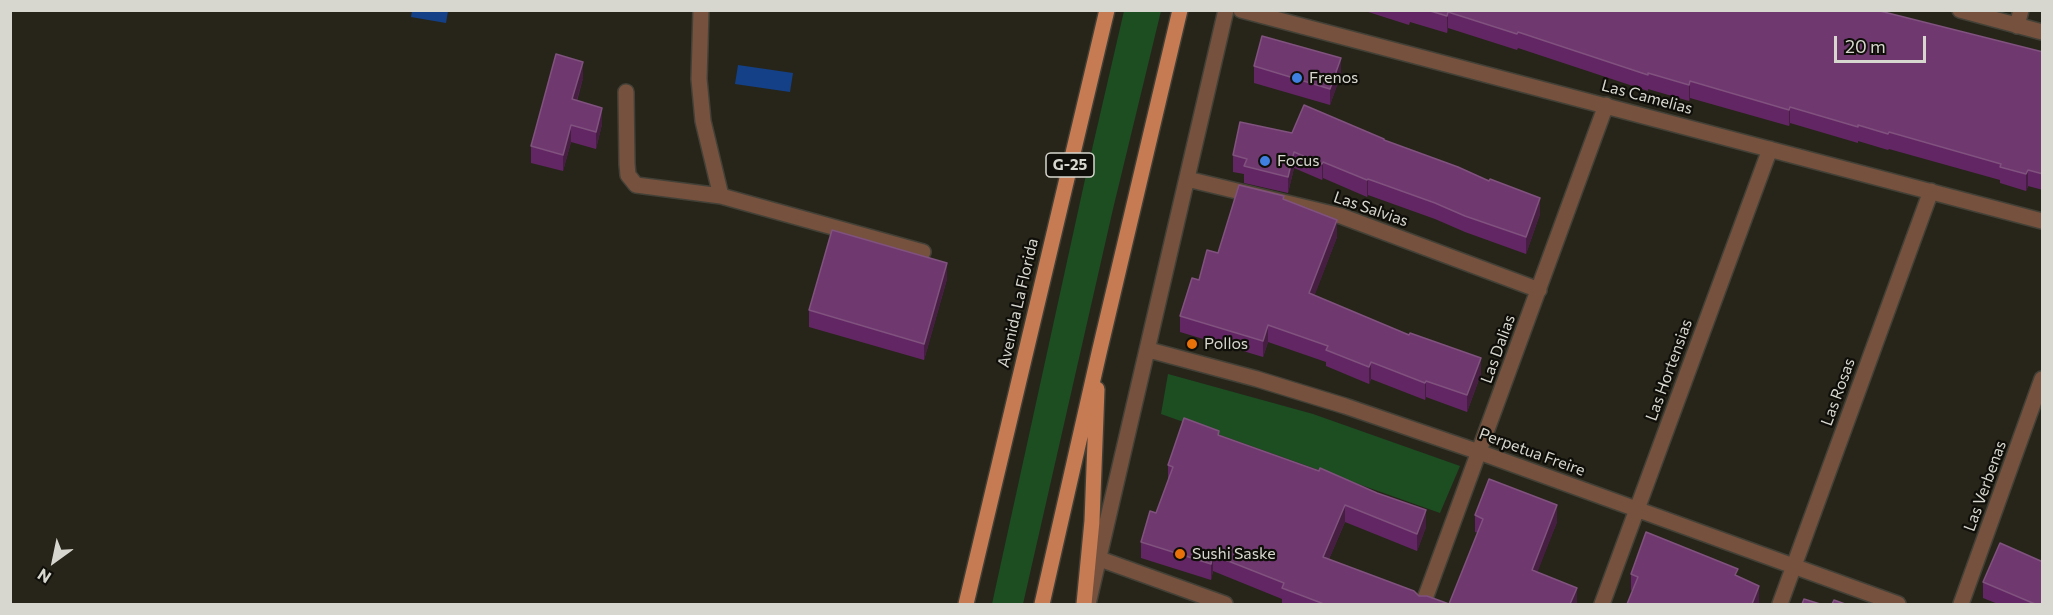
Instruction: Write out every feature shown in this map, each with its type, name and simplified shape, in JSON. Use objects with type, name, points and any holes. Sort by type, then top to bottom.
[{"type":"main road","name":"Avenida La Florida","points":[[966,604],[1107,10]]},
{"type":"main road","points":[[1042,604],[1180,10]]},
{"type":"main road","points":[[1086,604],[1099,353]]},
{"type":"street","points":[[702,10],[699,79],[703,121],[721,196]]},
{"type":"street","points":[[1086,604],[1100,559],[1226,10]]},
{"type":"street","name":"Las Camelias","points":[[1241,10],[2043,221]]},
{"type":"street","points":[[1960,10],[2019,18],[2043,32]]},
{"type":"street","points":[[626,92],[628,175],[636,184],[721,196],[923,252]]},
{"type":"street","name":"Las Dalias","points":[[1424,604],[1606,105]]},
{"type":"street","name":"Las Hortensias","points":[[1602,604],[1770,148]]},
{"type":"street","name":"Las Salvias","points":[[1187,179],[1341,216],[1539,290]]},
{"type":"street","name":"Las Rosas","points":[[1780,604],[1930,191]]},
{"type":"street","name":"Perpetua Freire","points":[[1149,350],[1291,389],[1479,452],[1898,604]]},
{"type":"street","name":"Las Verbenas","points":[[1961,604],[2043,379]]},
{"type":"street","points":[[1100,559],[1225,604]]},
{"type":"green space","points":[[1124,11],[1161,11],[1113,209],[1023,604],[992,604],[1084,184]]},
{"type":"green space","points":[[1168,374],[1313,414],[1460,466],[1440,513],[1161,414]]},
{"type":"water","points":[[412,10],[448,11],[446,23],[411,17]]},
{"type":"water","points":[[738,65],[793,73],[790,92],[735,84]]},
{"type":"building","points":[[1427,10],[1876,10],[2043,52],[2043,174],[2028,170],[2026,174],[2000,167],[2001,164],[1889,132],[1888,134],[1858,125],[1858,127],[1790,107],[1789,110],[1690,81],[1689,85],[1648,73],[1648,75],[1518,32],[1517,34],[1448,12],[1447,16]]},
{"type":"building","points":[[1262,36],[1341,58],[1330,89],[1254,66]]},
{"type":"building","points":[[556,54],[583,62],[572,99],[602,108],[596,132],[571,125],[563,155],[531,146]]},
{"type":"building","points":[[1304,105],[1384,140],[1489,181],[1490,179],[1540,198],[1526,237],[1294,152],[1288,177],[1244,166],[1247,159],[1233,155],[1240,122],[1292,133]]},
{"type":"building","points":[[1239,185],[1284,196],[1283,199],[1337,220],[1309,293],[1409,335],[1410,333],[1481,358],[1467,395],[1426,381],[1425,383],[1371,362],[1369,367],[1326,350],[1328,346],[1268,325],[1263,341],[1180,316],[1192,278],[1199,280],[1207,250],[1218,253]]},
{"type":"building","points":[[832,230],[947,263],[924,344],[809,310]]},
{"type":"building","points":[[1184,418],[1219,431],[1218,435],[1319,471],[1320,468],[1377,493],[1426,510],[1417,534],[1345,505],[1323,557],[1414,591],[1419,596],[1427,596],[1449,604],[1324,604],[1282,588],[1284,583],[1213,555],[1211,564],[1141,542],[1150,511],[1156,513],[1173,467],[1168,465]]},
{"type":"building","points":[[1489,479],[1557,505],[1532,570],[1577,588],[1570,604],[1449,604],[1483,519],[1475,515]]},
{"type":"building","points":[[1646,532],[1738,569],[1735,575],[1759,586],[1752,604],[1627,604],[1638,577],[1631,574]]},
{"type":"building","points":[[2000,543],[2043,562],[2043,604],[2035,604],[1983,582]]},
{"type":"building","points":[[1804,599],[1820,604],[1802,604]]},
{"type":"building","points":[[1834,600],[1845,604],[1832,604]]},
{"type":"place","name":"Frenos","points":[[1297,78]]},
{"type":"place","name":"Focus","points":[[1265,161]]},
{"type":"place","name":"Pollos","points":[[1192,344]]},
{"type":"place","name":"Sushi Saske","points":[[1180,554]]}]
